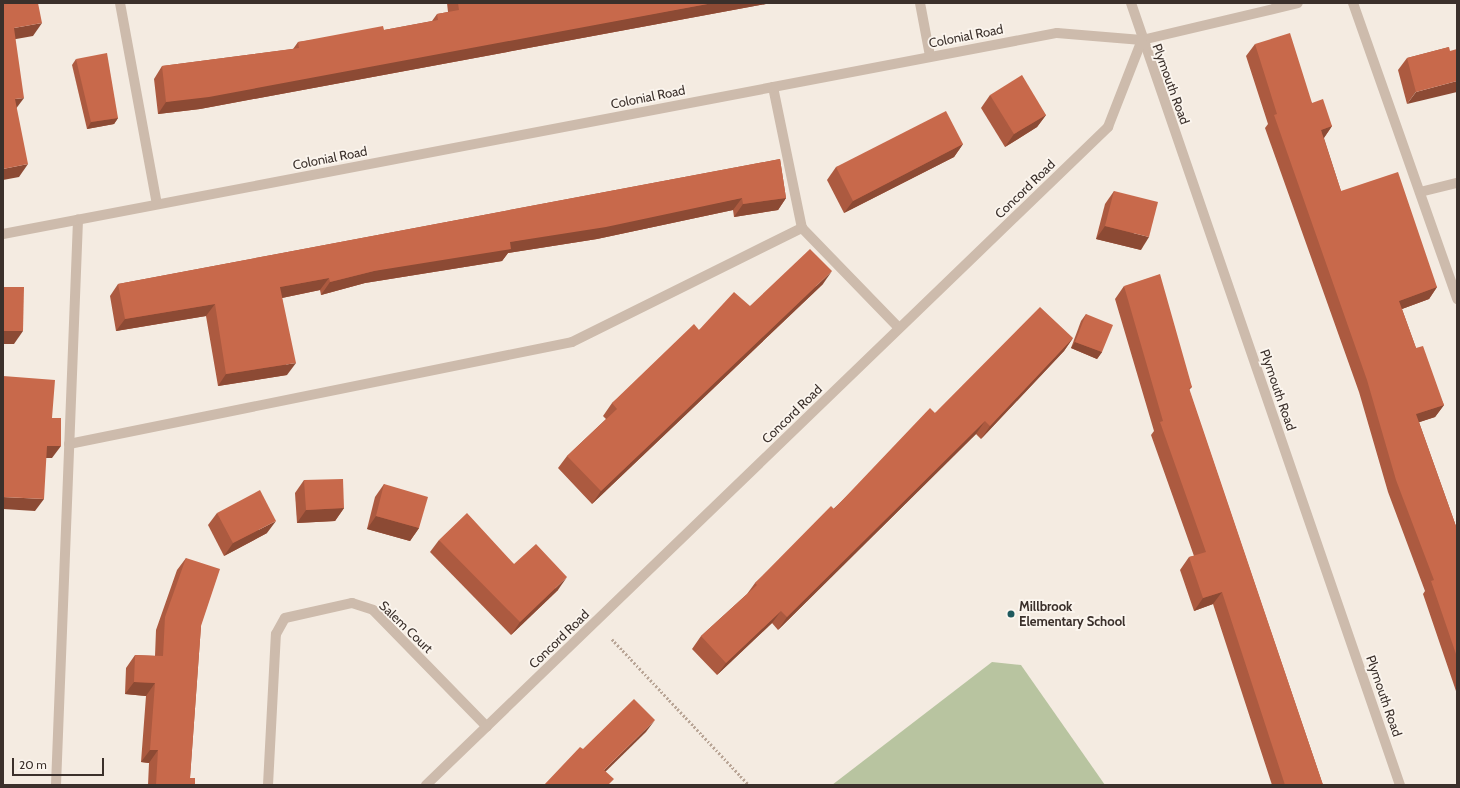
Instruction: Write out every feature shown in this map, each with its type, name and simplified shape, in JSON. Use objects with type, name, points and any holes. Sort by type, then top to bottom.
[{"type":"street","points":[[120,3],[157,204]]},
{"type":"street","points":[[920,3],[930,56]]},
{"type":"street","name":"Plymouth Road","points":[[1131,3],[1142,40],[1400,785]]},
{"type":"street","name":"Colonial Road","points":[[3,234],[1057,32],[1142,40],[1298,3]]},
{"type":"street","points":[[1353,3],[1457,299]]},
{"type":"street","name":"Concord Road","points":[[426,785],[1108,127],[1142,40]]},
{"type":"street","points":[[773,87],[802,228],[899,328]]},
{"type":"street","points":[[1420,192],[1457,183]]},
{"type":"street","points":[[56,785],[78,219]]},
{"type":"street","points":[[69,444],[572,342],[802,228]]},
{"type":"street","name":"Salem Court","points":[[268,785],[276,634],[285,618],[352,603],[373,610],[487,727]]},
{"type":"path","points":[[612,638],[749,785]]},
{"type":"green space","points":[[992,662],[1021,665],[1105,785],[832,785]]},
{"type":"building","points":[[3,3],[38,3],[42,23],[14,28],[24,98],[15,99],[28,164],[3,169]]},
{"type":"building","points":[[458,3],[713,3],[209,97],[166,102],[162,66],[299,48],[298,42],[383,26],[384,30],[438,20],[437,14],[459,10]]},
{"type":"building","points":[[1290,33],[1312,103],[1323,99],[1332,126],[1321,130],[1341,191],[1398,172],[1437,287],[1399,301],[1416,348],[1423,346],[1444,405],[1416,414],[1457,529],[1457,657],[1431,581],[1434,580],[1396,480],[1367,380],[1274,115],[1277,114],[1255,44]]},
{"type":"building","points":[[1449,47],[1450,51],[1457,49],[1457,81],[1416,92],[1407,58]]},
{"type":"building","points":[[107,53],[118,118],[91,122],[76,59]]},
{"type":"building","points":[[1022,75],[1046,115],[1014,134],[990,95]]},
{"type":"building","points":[[946,111],[963,144],[853,201],[836,167]]},
{"type":"building","points":[[780,159],[786,198],[743,204],[742,198],[606,227],[510,242],[511,249],[374,271],[330,282],[329,278],[280,287],[296,363],[226,374],[215,304],[125,319],[118,284]]},
{"type":"building","points":[[1114,191],[1158,202],[1149,237],[1105,226]]},
{"type":"building","points":[[810,249],[832,271],[601,491],[567,456],[617,409],[612,403],[694,324],[699,330],[734,292],[750,306]]},
{"type":"building","points":[[1160,274],[1192,387],[1189,388],[1323,785],[1285,785],[1222,592],[1203,598],[1189,557],[1206,552],[1160,422],[1163,421],[1124,286]]},
{"type":"building","points":[[3,287],[24,287],[23,331],[3,331]]},
{"type":"building","points":[[1040,307],[1073,338],[990,426],[985,421],[787,617],[781,611],[726,663],[701,636],[757,585],[755,583],[831,506],[834,509],[930,408],[935,413]]},
{"type":"building","points":[[1086,314],[1113,325],[1102,352],[1075,342]]},
{"type":"building","points":[[3,376],[55,380],[52,418],[61,418],[61,446],[47,446],[44,499],[3,497]]},
{"type":"building","points":[[343,479],[344,508],[306,510],[304,480]]},
{"type":"building","points":[[384,484],[428,497],[419,528],[376,516]]},
{"type":"building","points":[[260,490],[276,521],[233,543],[217,513]]},
{"type":"building","points":[[467,513],[514,564],[536,544],[567,577],[520,622],[439,540]]},
{"type":"building","points":[[186,558],[220,569],[201,626],[190,778],[195,778],[195,785],[156,785],[158,750],[150,750],[155,683],[134,682],[135,655],[163,656],[165,617]]},
{"type":"building","points":[[634,699],[655,720],[604,770],[614,779],[608,785],[544,785],[580,747],[583,749]]},
{"type":"place","name":"Millbrook Elementary School","points":[[1011,614]]}]
